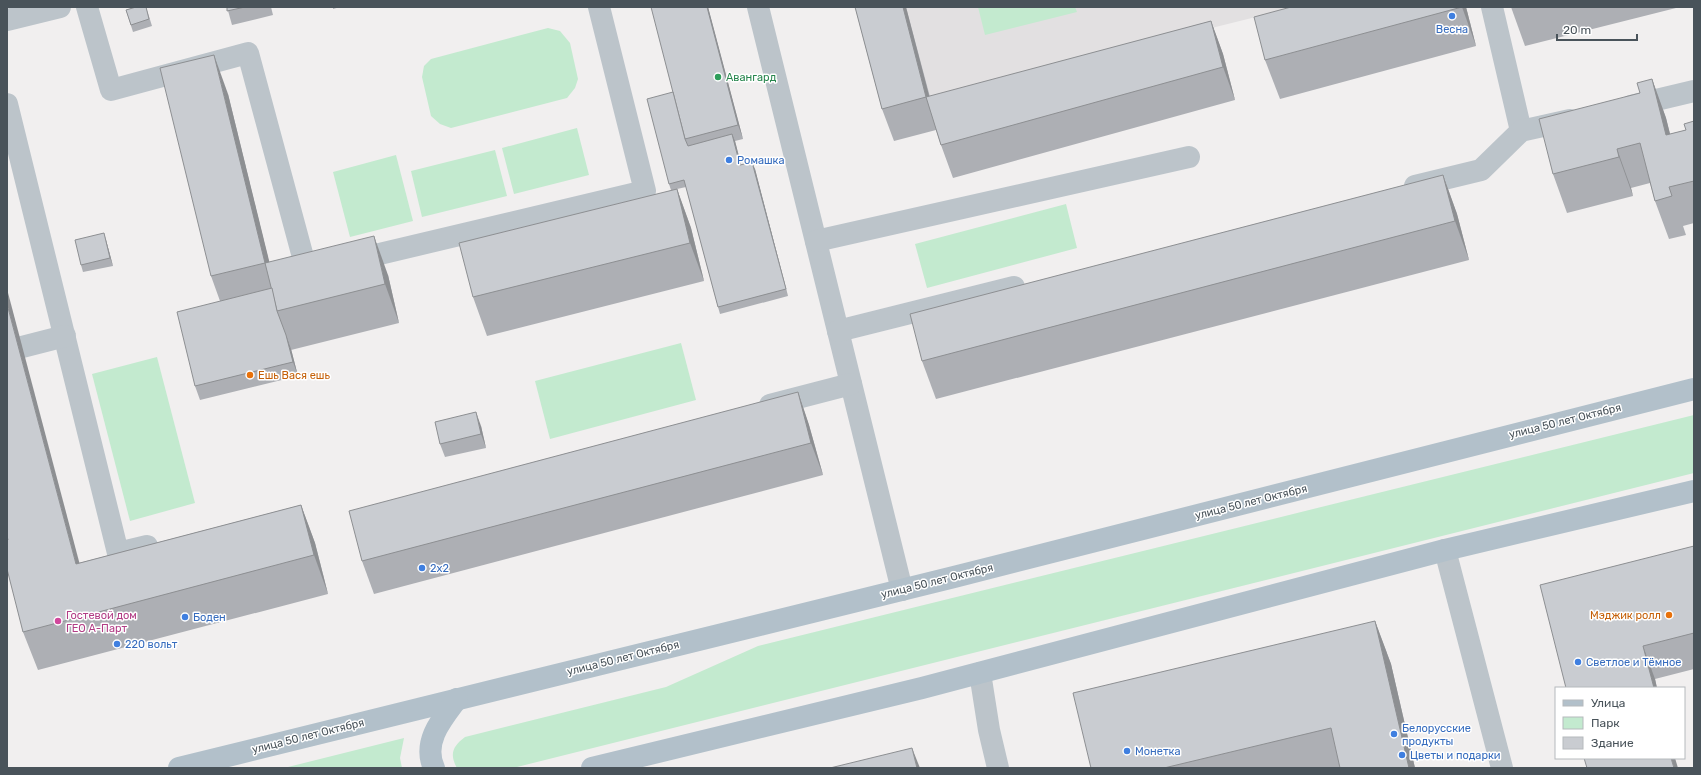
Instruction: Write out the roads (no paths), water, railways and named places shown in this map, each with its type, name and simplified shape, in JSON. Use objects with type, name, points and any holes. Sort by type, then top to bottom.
[{"type":"main road","name":"улица 50 лет Октября","points":[[179,768],[902,590],[1694,389]]},
{"type":"main road","points":[[592,768],[980,673],[1445,550],[1694,491]]},
{"type":"main road","points":[[434,768],[430,760],[431,738],[457,699]]},
{"type":"lane","points":[[7,20],[60,7]]},
{"type":"lane","points":[[88,7],[111,90],[248,53],[306,272],[645,191],[599,7]]},
{"type":"lane","points":[[758,7],[902,590]]},
{"type":"lane","points":[[1492,7],[1520,131]]},
{"type":"lane","points":[[1611,110],[1694,91]]},
{"type":"lane","points":[[7,104],[118,553],[163,542]]},
{"type":"lane","points":[[1398,191],[1481,170],[1520,131],[1588,115]]},
{"type":"lane","points":[[816,241],[1189,157]]},
{"type":"lane","points":[[838,331],[1033,282]]},
{"type":"lane","points":[[22,347],[65,336]]},
{"type":"lane","points":[[748,410],[851,384]]},
{"type":"lane","points":[[1445,550],[1502,768]]},
{"type":"lane","points":[[980,673],[998,768]]},
{"type":"place","name":"Весна","points":[[1452,16]]},
{"type":"place","name":"Авангард","points":[[718,77]]},
{"type":"place","name":"Ромашка","points":[[729,160]]},
{"type":"place","name":"Ешь Вася ешь","points":[[250,375]]},
{"type":"place","name":"2х2","points":[[422,568]]},
{"type":"place","name":"Мэджик ролл","points":[[1669,615]]},
{"type":"place","name":"Боден","points":[[185,617]]},
{"type":"place","name":"Гостевой дом ГЕО А-Парт","points":[[58,621]]},
{"type":"place","name":"220 вольт","points":[[117,644]]},
{"type":"place","name":"Светлое и Тёмное","points":[[1578,662]]},
{"type":"place","name":"Белорусские продукты","points":[[1394,734]]},
{"type":"place","name":"Монетка","points":[[1127,751]]},
{"type":"place","name":"Цветы и подарки","points":[[1402,755]]}]
